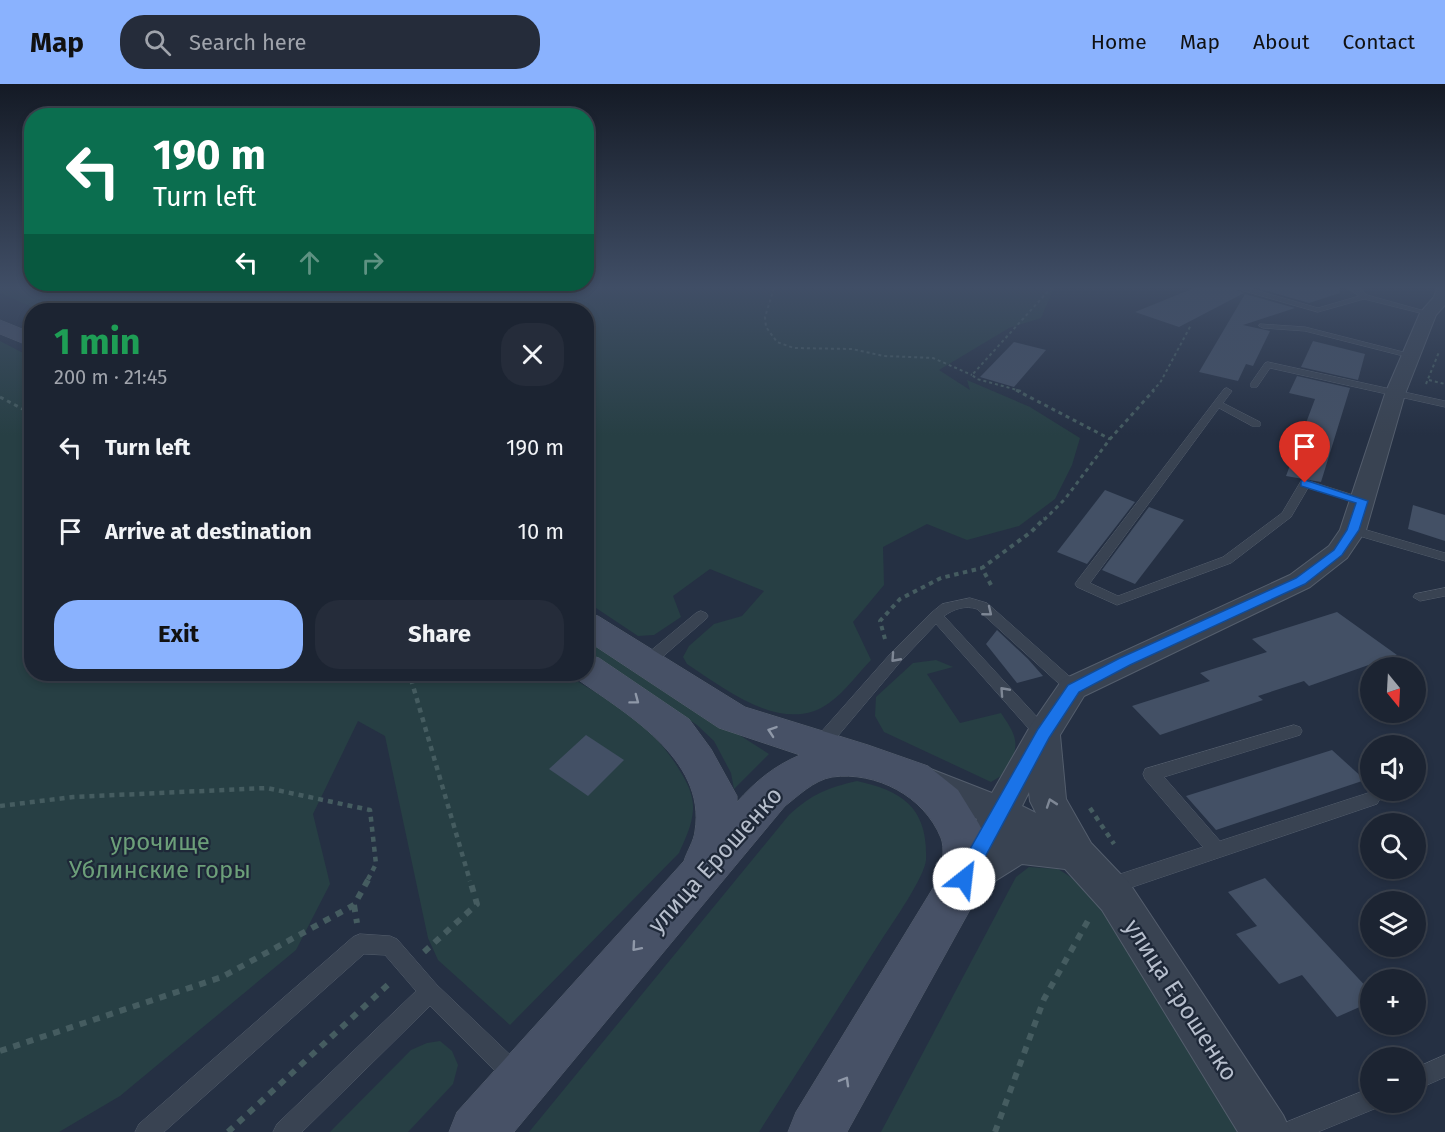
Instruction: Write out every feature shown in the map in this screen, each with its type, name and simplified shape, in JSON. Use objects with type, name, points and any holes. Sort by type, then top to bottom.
[{"type":"main road","points":[[594,629],[732,718],[868,761]]},
{"type":"main road","points":[[594,673],[675,730],[697,760],[716,796],[717,831],[702,871]]},
{"type":"main road","name":"улица Ерошенко","points":[[477,1132],[770,794],[796,774],[826,761],[868,761],[914,778],[943,804],[964,838],[964,879]]},
{"type":"main road","points":[[816,1132],[964,879]]},
{"type":"street","points":[[964,879],[1043,734],[1073,688],[1300,581],[1338,552],[1353,530],[1395,393],[1418,337]]},
{"type":"street","points":[[1043,734],[1048,801],[1077,855]]},
{"type":"street","points":[[914,778],[1000,812],[1077,855]]},
{"type":"street","points":[[964,879],[1018,847],[1077,855]]},
{"type":"street","name":"улица Ерошенко","points":[[1077,855],[1111,892],[1266,1132]]},
{"type":"lane","points":[[1337,337],[1411,355]]},
{"type":"lane","points":[[1254,385],[1268,365],[1445,404]]},
{"type":"lane","points":[[1227,392],[1082,584],[1117,602],[1227,560],[1287,515],[1305,483],[1362,501]]},
{"type":"lane","points":[[1218,404],[1256,424]]},
{"type":"lane","points":[[1353,530],[1445,557]]},
{"type":"lane","points":[[1420,597],[1445,592]]},
{"type":"lane","points":[[820,745],[896,657],[947,607],[970,602],[982,606],[1073,688]]},
{"type":"lane","points":[[647,662],[701,616]]},
{"type":"lane","points":[[936,616],[1043,734]]},
{"type":"lane","points":[[1217,850],[1151,774],[1294,731]]},
{"type":"lane","points":[[1111,892],[1217,850],[1365,801]]},
{"type":"lane","points":[[147,1132],[360,944],[390,946],[430,992],[521,1080]]},
{"type":"lane","points":[[285,1132],[430,992]]},
{"type":"lane","points":[[1426,1075],[1445,1066]]},
{"type":"lane","points":[[1290,1132],[1360,1103]]},
{"type":"path","points":[[773,337],[777,342],[795,348],[852,349],[884,356],[933,358],[977,379],[1023,392],[1074,422],[1110,439]]},
{"type":"path","points":[[972,375],[1007,337]]},
{"type":"path","points":[[896,657],[886,643],[880,621],[900,599],[941,579],[982,568],[1031,532],[1065,499],[1110,439],[1160,383],[1185,337]]},
{"type":"path","points":[[1429,380],[1445,384]]},
{"type":"path","points":[[0,397],[24,410]]},
{"type":"path","points":[[982,568],[991,585]]},
{"type":"path","points":[[0,806],[74,797],[267,788],[370,810],[376,864],[354,905],[222,976],[0,1051]]},
{"type":"path","points":[[995,1132],[1044,999],[1088,918],[1111,892]]},
{"type":"green space","points":[[594,337],[994,337],[939,370],[970,390],[967,380],[1030,407],[1080,438],[1072,465],[1055,499],[1019,526],[967,540],[927,524],[883,547],[884,585],[853,622],[871,660],[835,699],[812,712],[793,714],[774,712],[755,705],[687,664],[683,657],[689,646],[714,624],[742,616],[764,591],[710,569],[673,596],[681,617],[654,635],[638,636],[594,607]]},
{"type":"green space","name":"урочище Ублинские горы","points":[[0,341],[24,353],[24,681],[577,681],[629,715],[657,740],[683,775],[693,805],[690,827],[679,853],[510,1025],[438,960],[428,938],[385,736],[358,721],[313,814],[330,884],[296,950],[120,1096],[59,1132],[0,1132]]},
{"type":"green space","points":[[594,642],[769,754],[734,789],[731,773],[714,741],[697,725],[594,657]]},
{"type":"green space","points":[[936,660],[953,667],[927,674],[960,723],[1001,713],[1014,735],[1015,746],[1009,771],[991,782],[884,732],[875,716],[876,697],[913,663]]},
{"type":"green space","points":[[857,781],[887,790],[910,805],[923,827],[926,860],[920,877],[900,912],[759,1132],[529,1132],[789,815],[820,793]]},
{"type":"green space","points":[[1029,867],[1058,869],[1085,886],[1115,926],[1245,1132],[881,1132],[1016,877]]},
{"type":"green space","points":[[440,1041],[452,1051],[458,1065],[453,1084],[408,1132],[330,1132],[411,1050],[427,1043]]},
{"type":"building","points":[[1220,337],[1267,337],[1253,366],[1246,364],[1238,381],[1199,372]]},
{"type":"building","points":[[1313,341],[1365,354],[1358,380],[1301,367]]},
{"type":"building","points":[[1014,342],[1046,350],[1014,387],[980,377]]},
{"type":"building","points":[[1297,376],[1350,388],[1321,482],[1286,476],[1315,399],[1289,393]]},
{"type":"building","points":[[1105,490],[1135,502],[1087,564],[1057,552]]},
{"type":"building","points":[[1413,505],[1445,515],[1445,541],[1408,529]]},
{"type":"building","points":[[1149,507],[1184,520],[1135,584],[1102,570]]},
{"type":"building","points":[[1337,612],[1397,655],[1360,657],[1360,668],[1309,686],[1304,681],[1258,696],[1263,700],[1160,735],[1132,706],[1210,681],[1200,673],[1267,652],[1252,639]]},
{"type":"building","points":[[997,630],[1043,676],[1017,683],[986,644]]},
{"type":"building","points":[[586,735],[624,760],[588,796],[549,769]]},
{"type":"building","points":[[1332,750],[1360,775],[1360,782],[1216,830],[1186,796]]},
{"type":"building","points":[[1265,878],[1360,980],[1360,1007],[1337,1017],[1302,975],[1279,984],[1236,934],[1257,926],[1228,892]]},
{"type":"route","points":[[964,879],[1043,734],[1073,688],[1300,581],[1338,552],[1353,530],[1362,501],[1305,483]]}]
